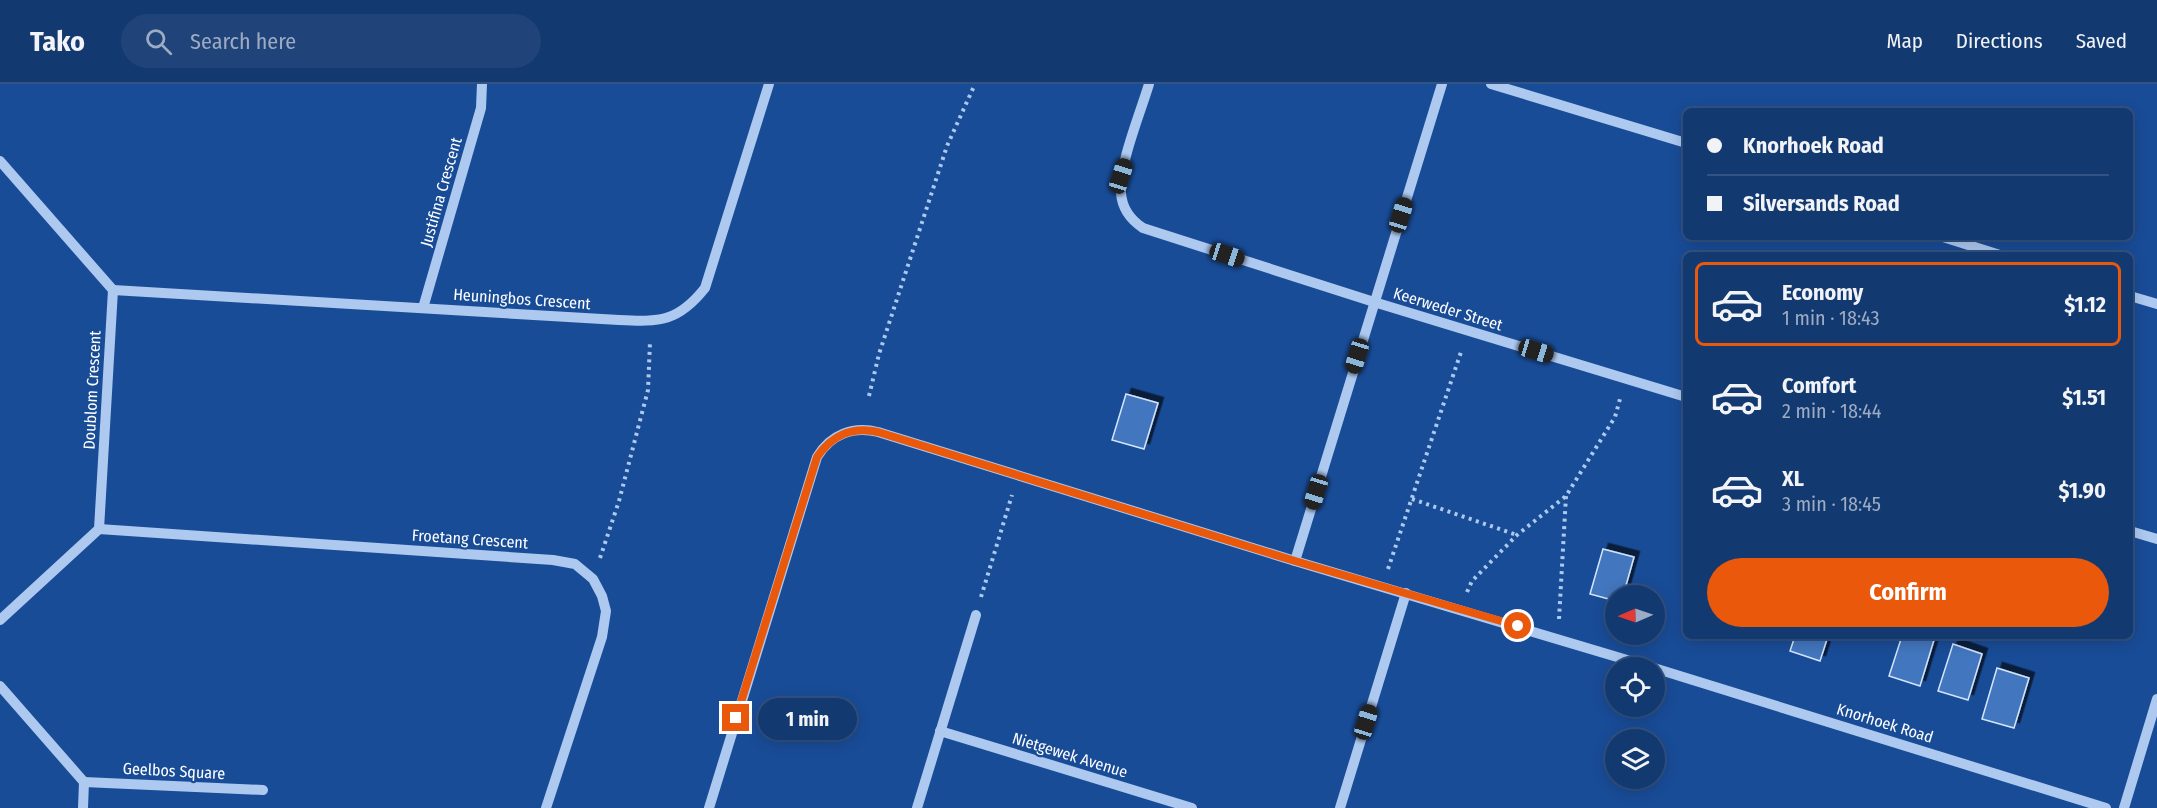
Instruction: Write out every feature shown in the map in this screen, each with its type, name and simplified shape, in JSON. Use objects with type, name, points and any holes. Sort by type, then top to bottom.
[{"type":"street","name":"Justifina Crescent","points":[[423,308],[481,108],[482,84]]},
{"type":"street","name":"Heuningbos Crescent","points":[[113,290],[651,321],[674,316],[687,309],[705,288],[769,84]]},
{"type":"street","name":"Keerweder Street","points":[[1149,84],[1121,176],[1121,195],[1126,212],[1143,228],[1374,302],[1683,396]]},
{"type":"street","points":[[1295,561],[1442,84]]},
{"type":"street","points":[[1491,84],[1683,142]]},
{"type":"street","points":[[0,161],[113,290]]},
{"type":"street","points":[[1952,240],[1990,252]]},
{"type":"street","name":"Doublom Crescent","points":[[99,529],[113,290]]},
{"type":"street","points":[[2133,297],[2157,304]]},
{"type":"street","name":"Knorhoek Road","points":[[709,808],[817,457],[828,442],[846,432],[859,429],[870,430],[1295,561],[1619,657]]},
{"type":"street","points":[[0,620],[99,529]]},
{"type":"street","name":"Froetang Crescent","points":[[99,529],[552,560],[575,564],[593,579]]},
{"type":"street","points":[[2133,532],[2157,539]]},
{"type":"street","points":[[546,808],[602,637],[606,611],[602,596],[593,579]]},
{"type":"street","points":[[1340,808],[1406,593]]},
{"type":"street","points":[[917,808],[976,615]]},
{"type":"street","name":"Knorhoek Road","points":[[1665,671],[2106,808]]},
{"type":"street","points":[[0,686],[84,782],[83,808]]},
{"type":"street","points":[[2124,808],[2157,699]]},
{"type":"street","name":"Nietgewek Avenue","points":[[940,732],[1192,808]]},
{"type":"street","name":"Geelbos Square","points":[[84,782],[263,790]]},
{"type":"path","points":[[869,396],[879,354],[947,146],[975,84]]},
{"type":"path","points":[[593,579],[619,501],[648,390],[651,321]]},
{"type":"path","points":[[1382,586],[1468,331]]},
{"type":"path","points":[[1459,609],[1472,581],[1517,535],[1566,496],[1615,417],[1625,378]]},
{"type":"path","points":[[976,615],[1017,475]]},
{"type":"path","points":[[1558,638],[1566,496]]},
{"type":"path","points":[[1412,500],[1517,535]]},
{"type":"building","points":[[1126,394],[1158,403],[1144,449],[1112,440]]},
{"type":"building","points":[[1603,549],[1634,557],[1626,585],[1605,585],[1605,598],[1590,594]]},
{"type":"building","points":[[1794,639],[1827,639],[1820,661],[1790,651]]},
{"type":"building","points":[[1901,639],[1934,640],[1920,686],[1889,676]]},
{"type":"building","points":[[1953,644],[1982,654],[1968,700],[1938,691]]},
{"type":"building","points":[[1997,668],[2029,678],[2014,728],[1982,719]]},
{"type":"route","points":[[736,718],[817,457],[828,442],[835,437],[859,429],[878,432],[1295,561],[1518,626]]}]
